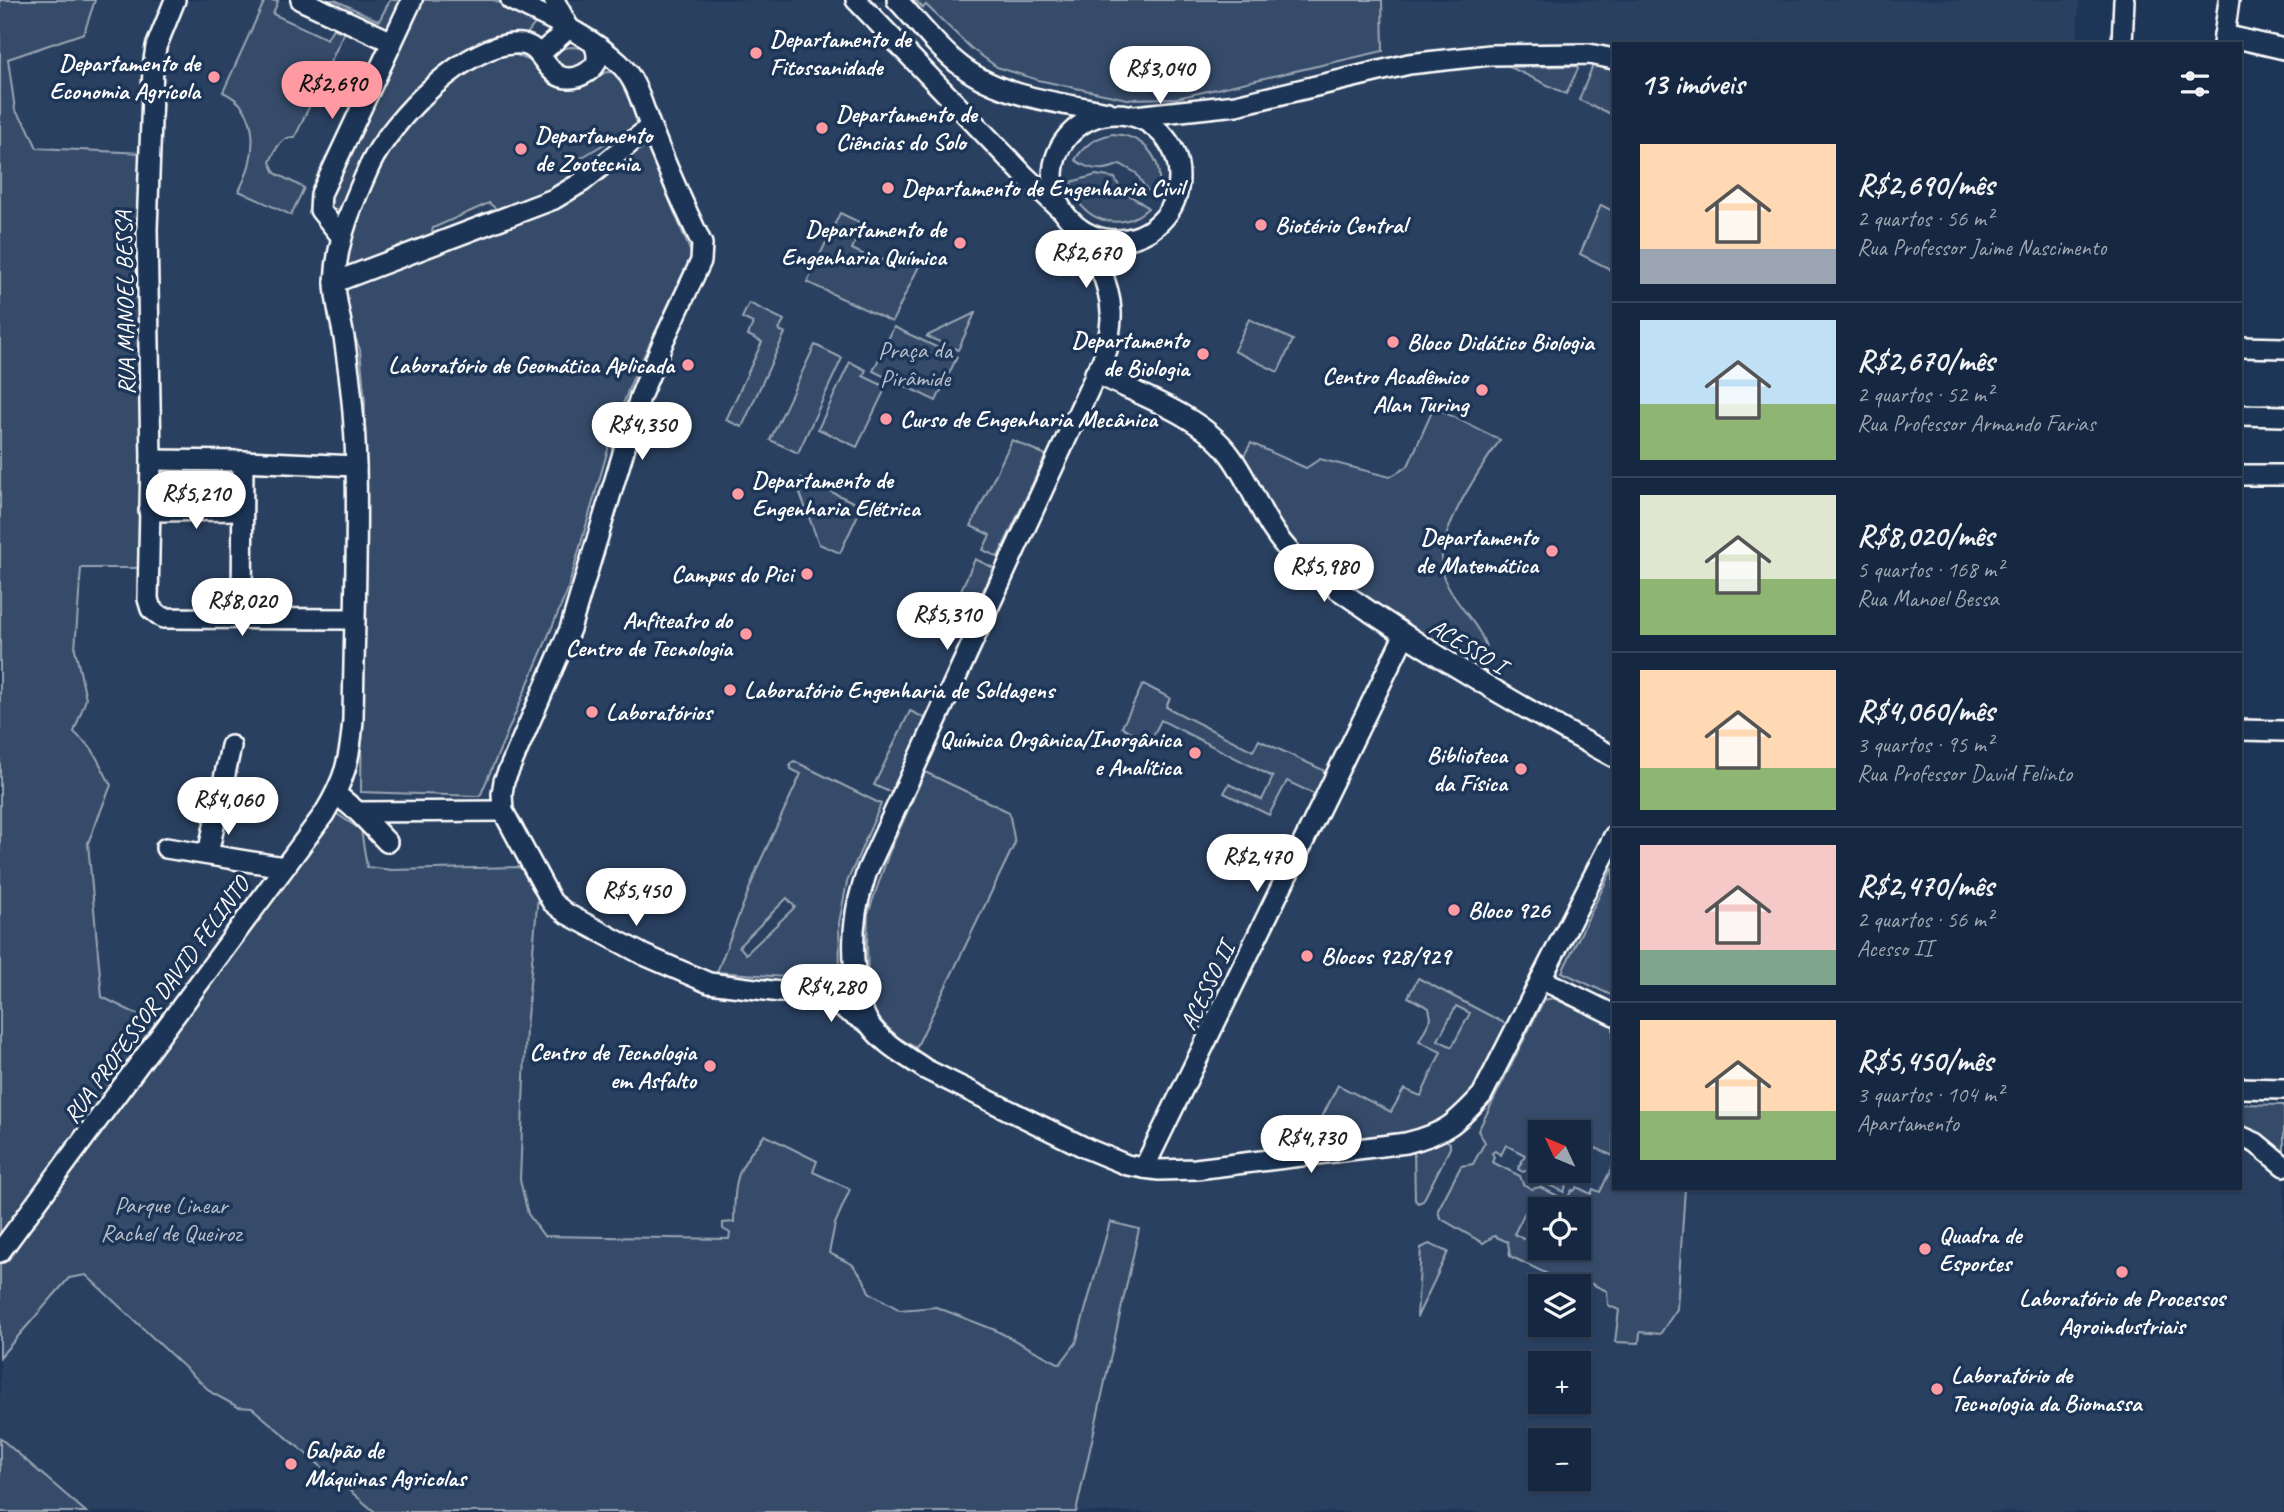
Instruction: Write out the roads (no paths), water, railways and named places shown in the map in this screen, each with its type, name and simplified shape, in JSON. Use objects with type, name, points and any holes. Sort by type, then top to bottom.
[{"type":"street","name":"RUA MANOEL BESSA","points":[[175,0],[156,47],[153,67],[147,229],[151,460],[148,599],[151,608],[163,618],[242,618]]},
{"type":"street","points":[[301,0],[392,42]]},
{"type":"street","points":[[341,236],[320,210],[321,194],[412,0]]},
{"type":"street","points":[[511,0],[569,28],[619,63],[629,75],[640,94],[650,127],[702,244],[701,261],[640,397],[570,629],[504,781],[503,811],[552,902],[567,914],[644,955],[709,983],[780,992],[822,991],[836,986],[855,971]]},
{"type":"street","points":[[554,0],[569,28]]},
{"type":"street","points":[[856,0],[1075,226],[1089,246],[1105,284],[1111,312],[1107,350],[866,871],[855,915],[855,971],[858,999],[869,1024]]},
{"type":"street","points":[[897,0],[959,65],[980,78],[1005,89],[1049,101],[1146,121],[1162,133],[1173,151],[1179,170],[1177,191],[1169,211],[1156,226],[1138,236],[1118,240],[1097,238],[1075,226]]},
{"type":"street","points":[[2122,42],[2124,0]]},
{"type":"street","points":[[2224,40],[2230,0]]},
{"type":"street","points":[[569,28],[540,54],[551,71],[561,77],[583,75],[594,67],[597,54],[595,46]]},
{"type":"street","points":[[2242,43],[2284,49]]},
{"type":"street","name":"RUA PROFESSOR DAVID FELINTO","points":[[0,1252],[336,794],[345,774],[351,748],[356,466],[351,383],[335,282],[341,236],[350,209],[378,149],[393,127],[420,99],[462,64],[494,48],[522,44],[540,54]]},
{"type":"street","points":[[1061,211],[1055,196],[1052,174],[1057,153],[1068,135],[1085,122],[1105,114],[1126,115],[1236,105],[1409,64],[1490,55],[1588,54],[1612,59]]},
{"type":"street","points":[[335,282],[554,198],[582,183],[650,127]]},
{"type":"street","points":[[2242,347],[2284,348]]},
{"type":"street","name":"ACESSO I","points":[[1095,373],[1197,423],[1228,452],[1273,533],[1296,558],[1404,636],[1612,756]]},
{"type":"street","points":[[2242,415],[2284,416]]},
{"type":"street","points":[[151,460],[356,466]]},
{"type":"street","points":[[243,461],[242,618],[354,619]]},
{"type":"street","points":[[2242,475],[2284,475]]},
{"type":"street","points":[[149,511],[242,510]]},
{"type":"street","name":"ACESSO II","points":[[1144,1168],[1404,636]]},
{"type":"street","points":[[2242,730],[2284,731]]},
{"type":"street","points":[[208,855],[230,746]]},
{"type":"street","points":[[336,794],[387,842]]},
{"type":"street","points":[[358,812],[503,811]]},
{"type":"street","points":[[805,991],[824,997],[869,1024],[882,1038],[925,1069],[1126,1165],[1159,1170],[1196,1169],[1406,1143],[1433,1136],[1459,1119],[1482,1095],[1612,840]]},
{"type":"street","points":[[166,848],[284,867]]},
{"type":"street","points":[[1541,979],[1612,1014]]},
{"type":"street","points":[[2242,1088],[2284,1090]]},
{"type":"street","points":[[2242,1137],[2256,1143],[2284,1166]]},
{"type":"place","name":"Departamento de Fitossanidade","points":[[756,53]]},
{"type":"place","name":"Departamento de Economia Agrícola","points":[[214,77]]},
{"type":"place","name":"Departamento de Ciências do Solo","points":[[822,128]]},
{"type":"place","name":"Departamento de Zootecnia","points":[[521,149]]},
{"type":"place","name":"Departamento de Engenharia Civil","points":[[888,188]]},
{"type":"place","name":"Biotério Central","points":[[1261,225]]},
{"type":"place","name":"Departamento de Engenharia Química","points":[[960,243]]},
{"type":"place","name":"Bloco Didático Biologia","points":[[1393,342]]},
{"type":"place","name":"Departamento de Biologia","points":[[1203,354]]},
{"type":"place","name":"Laboratório de Geomática Aplicada","points":[[688,365]]},
{"type":"place","name":"Centro Acadêmico Alan Turing","points":[[1482,390]]},
{"type":"place","name":"Curso de Engenharia Mecânica","points":[[886,419]]},
{"type":"place","name":"Departamento de Engenharia Elétrica","points":[[738,494]]},
{"type":"place","name":"Departamento de Matemática","points":[[1552,551]]},
{"type":"place","name":"Campus do Pici","points":[[807,574]]},
{"type":"place","name":"Anfiteatro do Centro de Tecnologia","points":[[746,634]]},
{"type":"place","name":"Laboratório Engenharia de Soldagens","points":[[730,690]]},
{"type":"place","name":"Laboratórios","points":[[592,712]]},
{"type":"place","name":"Química Orgânica/Inorgânica e Analítica","points":[[1195,753]]},
{"type":"place","name":"Biblioteca da Física","points":[[1521,769]]},
{"type":"place","name":"Bloco 926","points":[[1454,910]]},
{"type":"place","name":"Blocos 928/929","points":[[1307,956]]},
{"type":"place","name":"Centro de Tecnologia em Asfalto","points":[[710,1066]]},
{"type":"place","name":"Quadra de Esportes","points":[[1925,1249]]},
{"type":"place","name":"Laboratório de Processos Agroindustriais","points":[[2122,1272]]},
{"type":"place","name":"Laboratório de Tecnologia da Biomassa","points":[[1937,1389]]},
{"type":"place","name":"Galpão de Máquinas Agricolas","points":[[291,1464]]},
{"type":"park label","name":"Praça da Pirâmide","points":[[915,364]]},
{"type":"park label","name":"Parque Linear Rachel de Queiroz","points":[[171,1219]]}]
